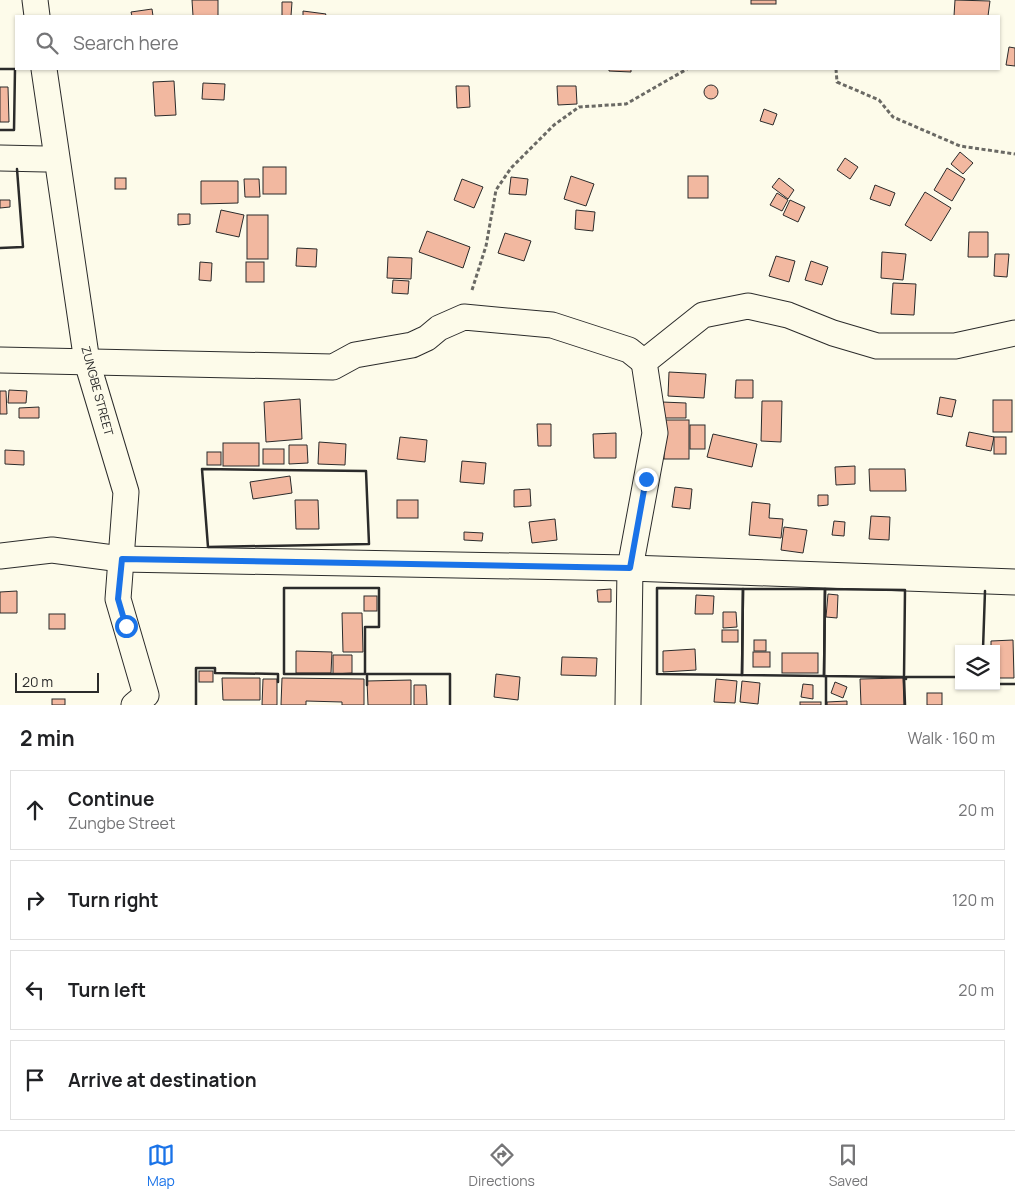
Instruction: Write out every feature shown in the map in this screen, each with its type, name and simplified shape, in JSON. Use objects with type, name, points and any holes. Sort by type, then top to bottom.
[{"type":"street","points":[[35,0],[37,15]]},
{"type":"street","name":"ZUNGBE STREET","points":[[44,70],[87,362],[126,492],[118,599],[146,695],[134,705]]},
{"type":"street","points":[[0,158],[45,159]]},
{"type":"street","points":[[644,362],[703,315],[748,306],[788,315],[833,333],[877,346],[955,346],[1015,333]]},
{"type":"street","points":[[0,360],[332,367],[355,355],[412,345],[427,338],[440,328],[464,317],[552,325],[629,350],[644,362],[655,433],[630,568],[628,705]]},
{"type":"street","points":[[0,556],[52,550],[122,559],[630,568],[1015,582]]},
{"type":"path","points":[[464,317],[486,246],[496,190],[511,168],[554,125],[579,107],[626,104],[685,70]]},
{"type":"path","points":[[836,70],[837,82],[879,100],[893,117],[960,146],[1015,154]]},
{"type":"building","points":[[192,0],[218,0],[218,15],[193,15]]},
{"type":"building","points":[[751,0],[776,0],[776,4],[751,4]]},
{"type":"building","points":[[955,0],[990,1],[988,15],[954,15]]},
{"type":"building","points":[[282,2],[292,2],[291,15],[282,15]]},
{"type":"building","points":[[152,9],[153,15],[132,15],[131,12]]},
{"type":"building","points":[[303,11],[326,14],[326,15],[303,15]]},
{"type":"building","points":[[1009,47],[1015,48],[1015,66],[1006,65]]},
{"type":"building","points":[[631,70],[631,72],[609,71]]},
{"type":"building","points":[[174,81],[176,115],[155,116],[153,82]]},
{"type":"building","points":[[203,83],[225,84],[224,100],[202,99]]},
{"type":"building","points":[[708,85],[714,85],[718,92],[714,99],[708,99],[704,95],[704,89]]},
{"type":"building","points":[[456,86],[469,86],[470,107],[457,108]]},
{"type":"building","points":[[557,86],[576,86],[577,104],[558,105]]},
{"type":"building","points":[[0,87],[8,87],[9,122],[0,122]]},
{"type":"building","points":[[764,109],[777,114],[773,125],[760,121]]},
{"type":"building","points":[[960,152],[973,163],[963,174],[951,164]]},
{"type":"building","points":[[845,158],[858,167],[850,179],[837,170]]},
{"type":"building","points":[[263,167],[286,167],[286,194],[263,194]]},
{"type":"building","points":[[947,168],[965,179],[952,201],[934,190]]},
{"type":"building","points":[[571,176],[594,184],[586,206],[564,199]]},
{"type":"building","points":[[688,176],[708,176],[708,198],[688,198]]},
{"type":"building","points":[[511,177],[528,179],[526,195],[509,194]]},
{"type":"building","points":[[115,178],[126,178],[126,189],[115,189]]},
{"type":"building","points":[[779,178],[794,190],[788,199],[772,187]]},
{"type":"building","points":[[244,179],[259,179],[260,197],[245,197]]},
{"type":"building","points":[[462,179],[483,187],[474,208],[454,200]]},
{"type":"building","points":[[201,181],[238,181],[238,203],[201,204]]},
{"type":"building","points":[[875,185],[895,193],[890,206],[870,199]]},
{"type":"building","points":[[925,192],[951,208],[931,241],[905,225]]},
{"type":"building","points":[[777,193],[788,200],[782,211],[770,205]]},
{"type":"building","points":[[0,200],[10,200],[10,207],[0,208]]},
{"type":"building","points":[[790,200],[805,207],[798,222],[783,215]]},
{"type":"building","points":[[221,210],[244,215],[239,237],[216,232]]},
{"type":"building","points":[[576,210],[595,212],[593,231],[575,229]]},
{"type":"building","points":[[178,214],[190,214],[190,224],[178,225]]},
{"type":"building","points":[[247,215],[268,215],[268,259],[247,259]]},
{"type":"building","points":[[427,231],[470,247],[463,268],[419,252]]},
{"type":"building","points":[[969,232],[988,232],[988,257],[968,257]]},
{"type":"building","points":[[505,233],[531,241],[524,261],[498,253]]},
{"type":"building","points":[[297,248],[317,249],[316,267],[296,266]]},
{"type":"building","points":[[882,252],[906,254],[903,280],[881,278]]},
{"type":"building","points":[[995,254],[1009,254],[1007,277],[994,276]]},
{"type":"building","points":[[776,256],[795,261],[789,282],[769,276]]},
{"type":"building","points":[[388,257],[412,258],[411,279],[387,278]]},
{"type":"building","points":[[811,261],[828,267],[822,285],[805,280]]},
{"type":"building","points":[[200,262],[212,263],[211,281],[199,280]]},
{"type":"building","points":[[246,262],[264,262],[264,282],[246,282]]},
{"type":"building","points":[[393,280],[409,281],[408,294],[392,293]]},
{"type":"building","points":[[893,283],[916,284],[914,315],[891,314]]},
{"type":"building","points":[[669,372],[706,374],[704,398],[668,396]]},
{"type":"building","points":[[736,380],[753,380],[753,398],[735,398]]},
{"type":"building","points":[[9,390],[27,391],[26,403],[8,403]]},
{"type":"building","points":[[0,391],[6,391],[7,414],[0,414]]},
{"type":"building","points":[[940,397],[956,400],[952,417],[937,414]]},
{"type":"building","points":[[300,399],[302,439],[266,442],[264,402]]},
{"type":"building","points":[[993,400],[1012,400],[1012,432],[993,432]]},
{"type":"building","points":[[762,401],[782,401],[781,442],[761,441]]},
{"type":"building","points":[[662,402],[686,403],[686,418],[662,418]]},
{"type":"building","points":[[39,407],[39,418],[19,418],[19,408]]},
{"type":"building","points":[[664,420],[689,420],[689,459],[664,459]]},
{"type":"building","points":[[537,424],[551,424],[551,446],[538,446]]},
{"type":"building","points":[[690,425],[705,425],[705,449],[690,449]]},
{"type":"building","points":[[969,432],[994,437],[991,451],[966,446]]},
{"type":"building","points":[[616,433],[616,458],[594,458],[593,434]]},
{"type":"building","points":[[713,434],[757,444],[752,467],[707,457]]},
{"type":"building","points":[[400,437],[427,440],[425,462],[397,459]]},
{"type":"building","points":[[994,437],[1006,437],[1006,454],[994,454]]},
{"type":"building","points":[[319,442],[346,444],[345,465],[318,464]]},
{"type":"building","points":[[223,443],[259,443],[259,466],[223,466]]},
{"type":"building","points":[[289,445],[307,445],[308,463],[289,464]]},
{"type":"building","points":[[263,449],[284,449],[284,464],[263,464]]},
{"type":"building","points":[[5,450],[24,451],[24,465],[5,464]]},
{"type":"building","points":[[207,452],[221,452],[221,465],[207,465]]},
{"type":"building","points":[[462,461],[486,463],[484,484],[460,482]]},
{"type":"building","points":[[855,466],[855,484],[836,485],[835,467]]},
{"type":"building","points":[[869,469],[905,469],[906,491],[870,491]]},
{"type":"building","points":[[290,476],[292,493],[253,499],[250,482]]},
{"type":"building","points":[[675,487],[692,489],[690,509],[672,507]]},
{"type":"building","points":[[530,489],[531,506],[514,507],[514,490]]},
{"type":"building","points":[[818,495],[828,495],[828,505],[818,506]]},
{"type":"building","points":[[295,500],[318,500],[319,529],[296,529]]},
{"type":"building","points":[[397,500],[418,500],[418,518],[397,518]]},
{"type":"building","points":[[752,502],[770,504],[769,518],[783,519],[781,538],[749,535]]},
{"type":"building","points":[[871,516],[890,517],[889,540],[869,539]]},
{"type":"building","points":[[555,519],[557,540],[532,543],[529,522]]},
{"type":"building","points":[[834,521],[845,522],[844,536],[832,535]]},
{"type":"building","points":[[784,527],[807,530],[803,553],[781,550]]},
{"type":"building","points":[[464,532],[483,533],[482,541],[464,540]]},
{"type":"building","points":[[611,589],[611,602],[598,602],[597,590]]},
{"type":"building","points":[[17,591],[17,613],[0,613],[0,592]]},
{"type":"building","points":[[828,594],[838,595],[837,618],[826,617]]},
{"type":"building","points":[[696,595],[714,596],[713,614],[695,614]]},
{"type":"building","points":[[364,596],[377,596],[377,611],[364,611]]},
{"type":"building","points":[[723,612],[736,612],[737,627],[723,628]]},
{"type":"building","points":[[342,613],[362,613],[363,652],[343,652]]},
{"type":"building","points":[[49,614],[65,614],[65,629],[49,629]]},
{"type":"building","points":[[722,630],[738,630],[738,642],[722,642]]},
{"type":"building","points":[[754,640],[766,640],[766,651],[754,651]]},
{"type":"building","points":[[1013,640],[1014,678],[1000,678],[1000,645],[991,645],[991,641]]},
{"type":"building","points":[[695,649],[696,670],[663,672],[663,651]]},
{"type":"building","points":[[296,651],[332,652],[331,673],[296,673]]},
{"type":"building","points":[[753,652],[770,652],[770,667],[753,667]]},
{"type":"building","points":[[782,653],[818,653],[818,673],[782,673]]},
{"type":"building","points":[[333,655],[352,655],[352,673],[333,674]]},
{"type":"building","points":[[562,657],[597,658],[596,676],[561,675]]},
{"type":"building","points":[[199,671],[213,671],[213,682],[199,682]]},
{"type":"building","points":[[496,674],[520,677],[518,700],[494,697]]},
{"type":"building","points":[[222,678],[260,678],[260,700],[223,700]]},
{"type":"building","points":[[282,678],[364,679],[364,705],[342,705],[342,702],[306,701],[306,705],[281,705]]},
{"type":"building","points":[[903,678],[904,705],[861,705],[860,679]]},
{"type":"building","points":[[263,679],[277,679],[277,705],[262,705]]},
{"type":"building","points":[[716,679],[737,681],[735,703],[714,702]]},
{"type":"building","points":[[411,680],[411,705],[368,705],[367,681]]},
{"type":"building","points":[[742,681],[760,683],[758,704],[740,702]]},
{"type":"building","points":[[835,682],[847,687],[843,698],[831,693]]},
{"type":"building","points":[[803,684],[813,685],[813,699],[801,697]]},
{"type":"building","points":[[414,685],[426,685],[427,705],[414,705]]},
{"type":"building","points":[[927,693],[942,693],[942,705],[927,705]]},
{"type":"building","points":[[52,699],[65,699],[65,705],[52,705]]},
{"type":"building","points":[[847,701],[847,705],[827,705],[827,702]]},
{"type":"building","points":[[800,702],[821,702],[821,705],[800,705]]},
{"type":"wall","points":[[0,69],[15,69],[14,130],[0,130]]},
{"type":"wall","points":[[0,248],[23,247],[17,169]]},
{"type":"wall","points":[[202,469],[366,471],[369,544],[208,547],[202,469]]},
{"type":"wall","points":[[284,588],[379,588],[379,627],[365,627],[365,674],[284,674],[284,588]]},
{"type":"wall","points":[[657,588],[743,589],[742,675],[657,674],[657,588]]},
{"type":"wall","points":[[743,589],[825,589],[824,676],[742,675],[743,589]]},
{"type":"wall","points":[[825,589],[905,590],[904,677],[824,676],[825,589]]},
{"type":"wall","points":[[983,645],[985,591]]},
{"type":"wall","points":[[196,705],[196,668],[215,668],[215,673],[278,674],[278,682]]},
{"type":"wall","points":[[367,685],[367,674],[450,674],[450,705]]},
{"type":"wall","points":[[826,676],[826,705]]},
{"type":"wall","points":[[904,677],[905,705]]},
{"type":"wall","points":[[906,679],[906,677],[955,677]]},
{"type":"wall","points":[[1000,684],[1015,684]]},
{"type":"route","points":[[126,626],[118,599],[122,559],[630,568],[646,479]]}]
